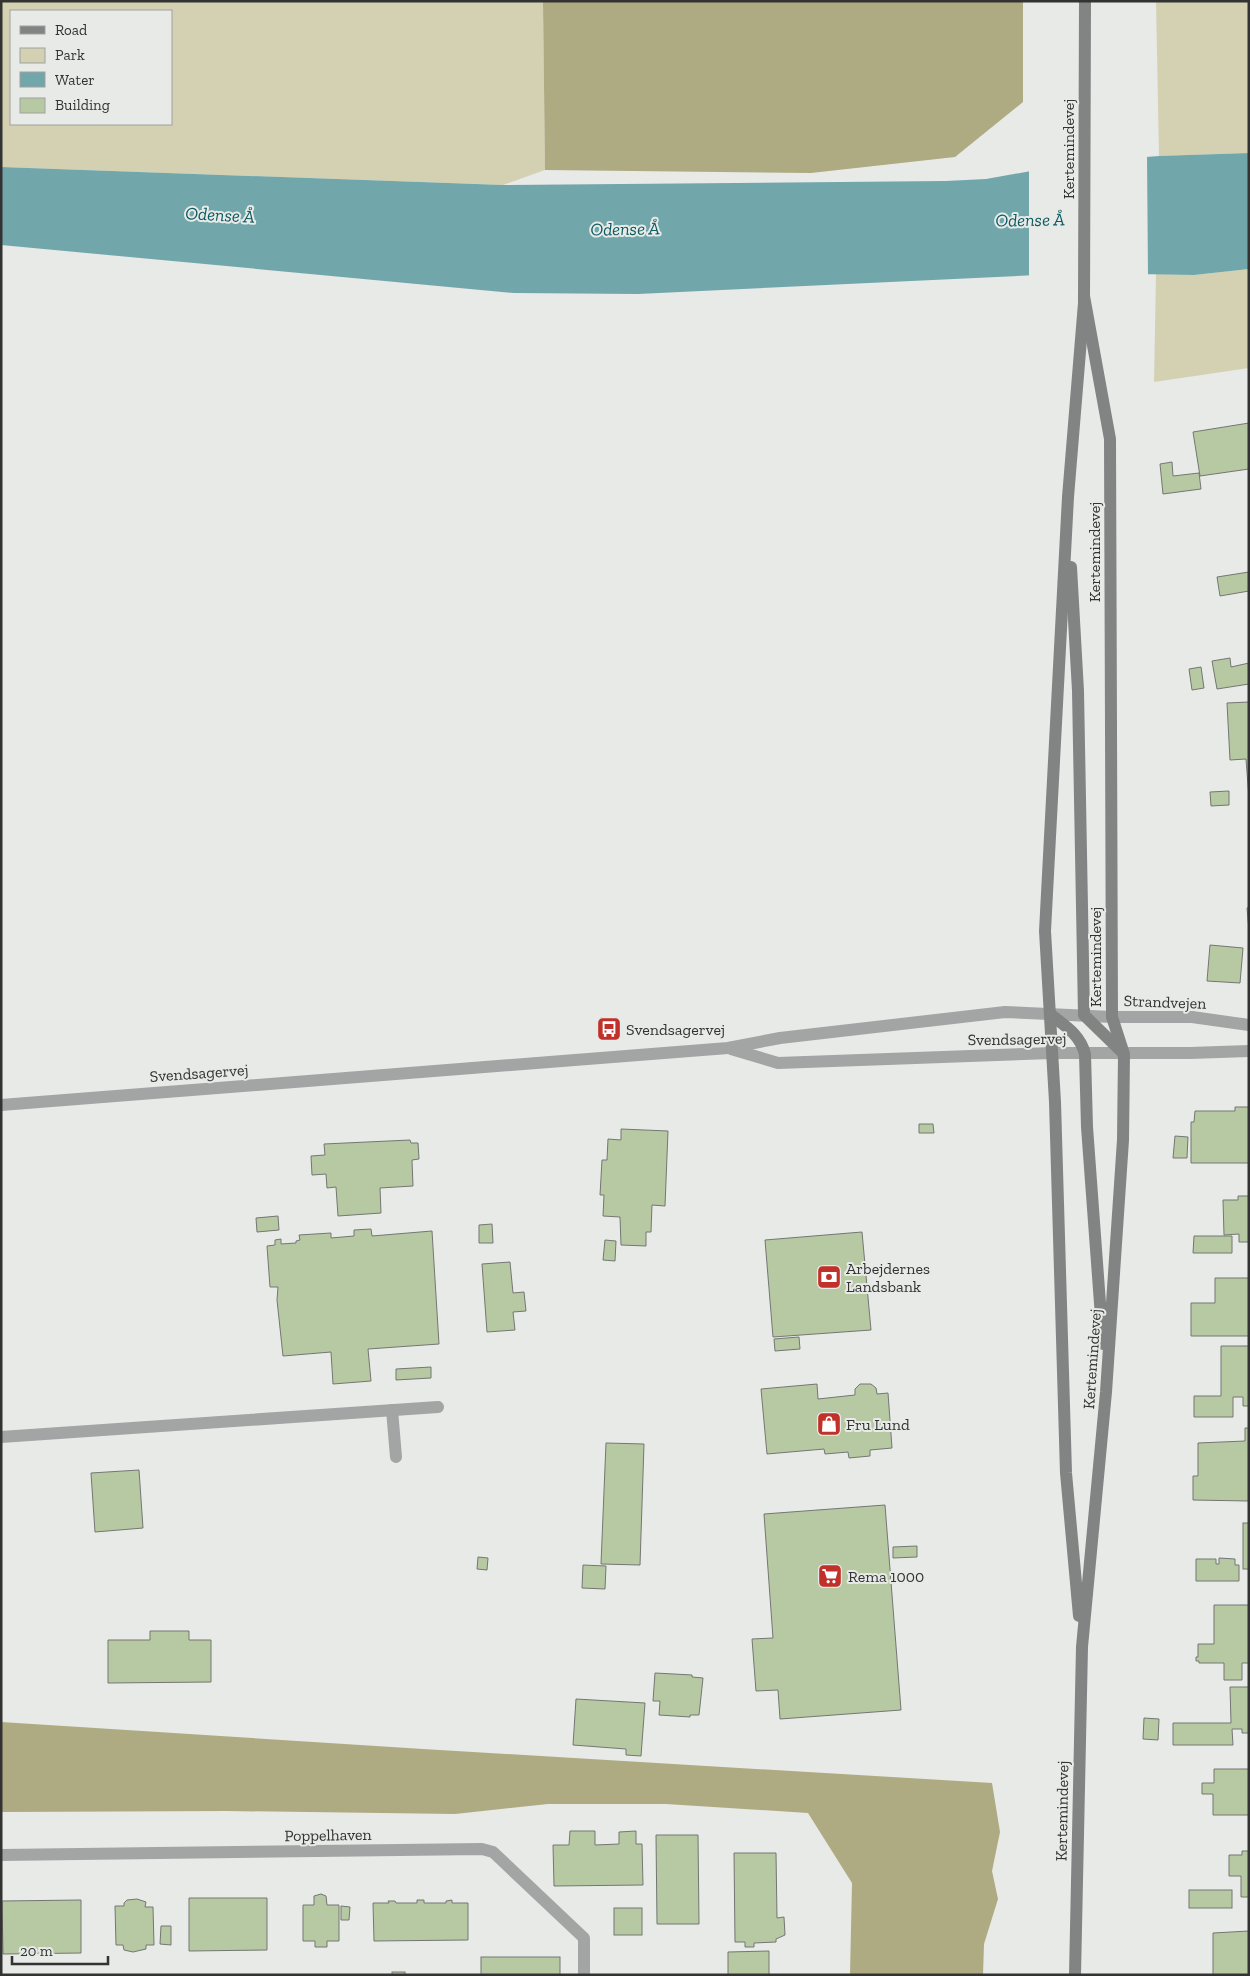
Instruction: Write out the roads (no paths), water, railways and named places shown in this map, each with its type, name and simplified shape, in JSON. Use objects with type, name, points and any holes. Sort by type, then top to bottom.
[{"type":"main road","name":"Kertemindevej","points":[[1082,1647],[1066,1473],[1052,1053],[1045,931],[1068,497],[1084,296],[1085,1]]},
{"type":"main road","name":"Kertemindevej","points":[[1075,1975],[1082,1647],[1106,1392],[1123,1140],[1124,1054],[1112,1017],[1110,439],[1084,296]]},
{"type":"main road","points":[[1068,497],[1078,691],[1084,1015],[1124,1054]]},
{"type":"main road","points":[[1050,1014],[1077,1035],[1082,1043],[1085,1054],[1087,1127],[1106,1392]]},
{"type":"street","name":"Svendsagervej","points":[[1,1105],[728,1048],[780,1038],[1006,1012],[1050,1014]]},
{"type":"street","name":"Strandvejen","points":[[1050,1014],[1112,1017],[1192,1017],[1249,1025]]},
{"type":"street","name":"Svendsagervej","points":[[728,1048],[778,1063],[1052,1053],[1124,1054],[1249,1051]]},
{"type":"street","points":[[1,1437],[438,1407]]},
{"type":"street","points":[[392,1410],[396,1456]]},
{"type":"street","name":"Poppelhaven","points":[[1,1855],[482,1849],[492,1852],[584,1938],[584,1975]]},
{"type":"water","name":"Odense Å","points":[[1249,153],[1249,269],[1194,275],[1079,273],[638,294],[514,293],[1,245],[1,167],[503,185],[946,181],[986,179],[1081,162],[1159,156]]},
{"type":"place","name":"Svendsagervej","points":[[609,1029]]},
{"type":"place","name":"Arbejdernes Landsbank","points":[[829,1277]]},
{"type":"place","name":"Fru Lund","points":[[829,1424]]},
{"type":"place","name":"Rema 1000","points":[[830,1576]]}]
